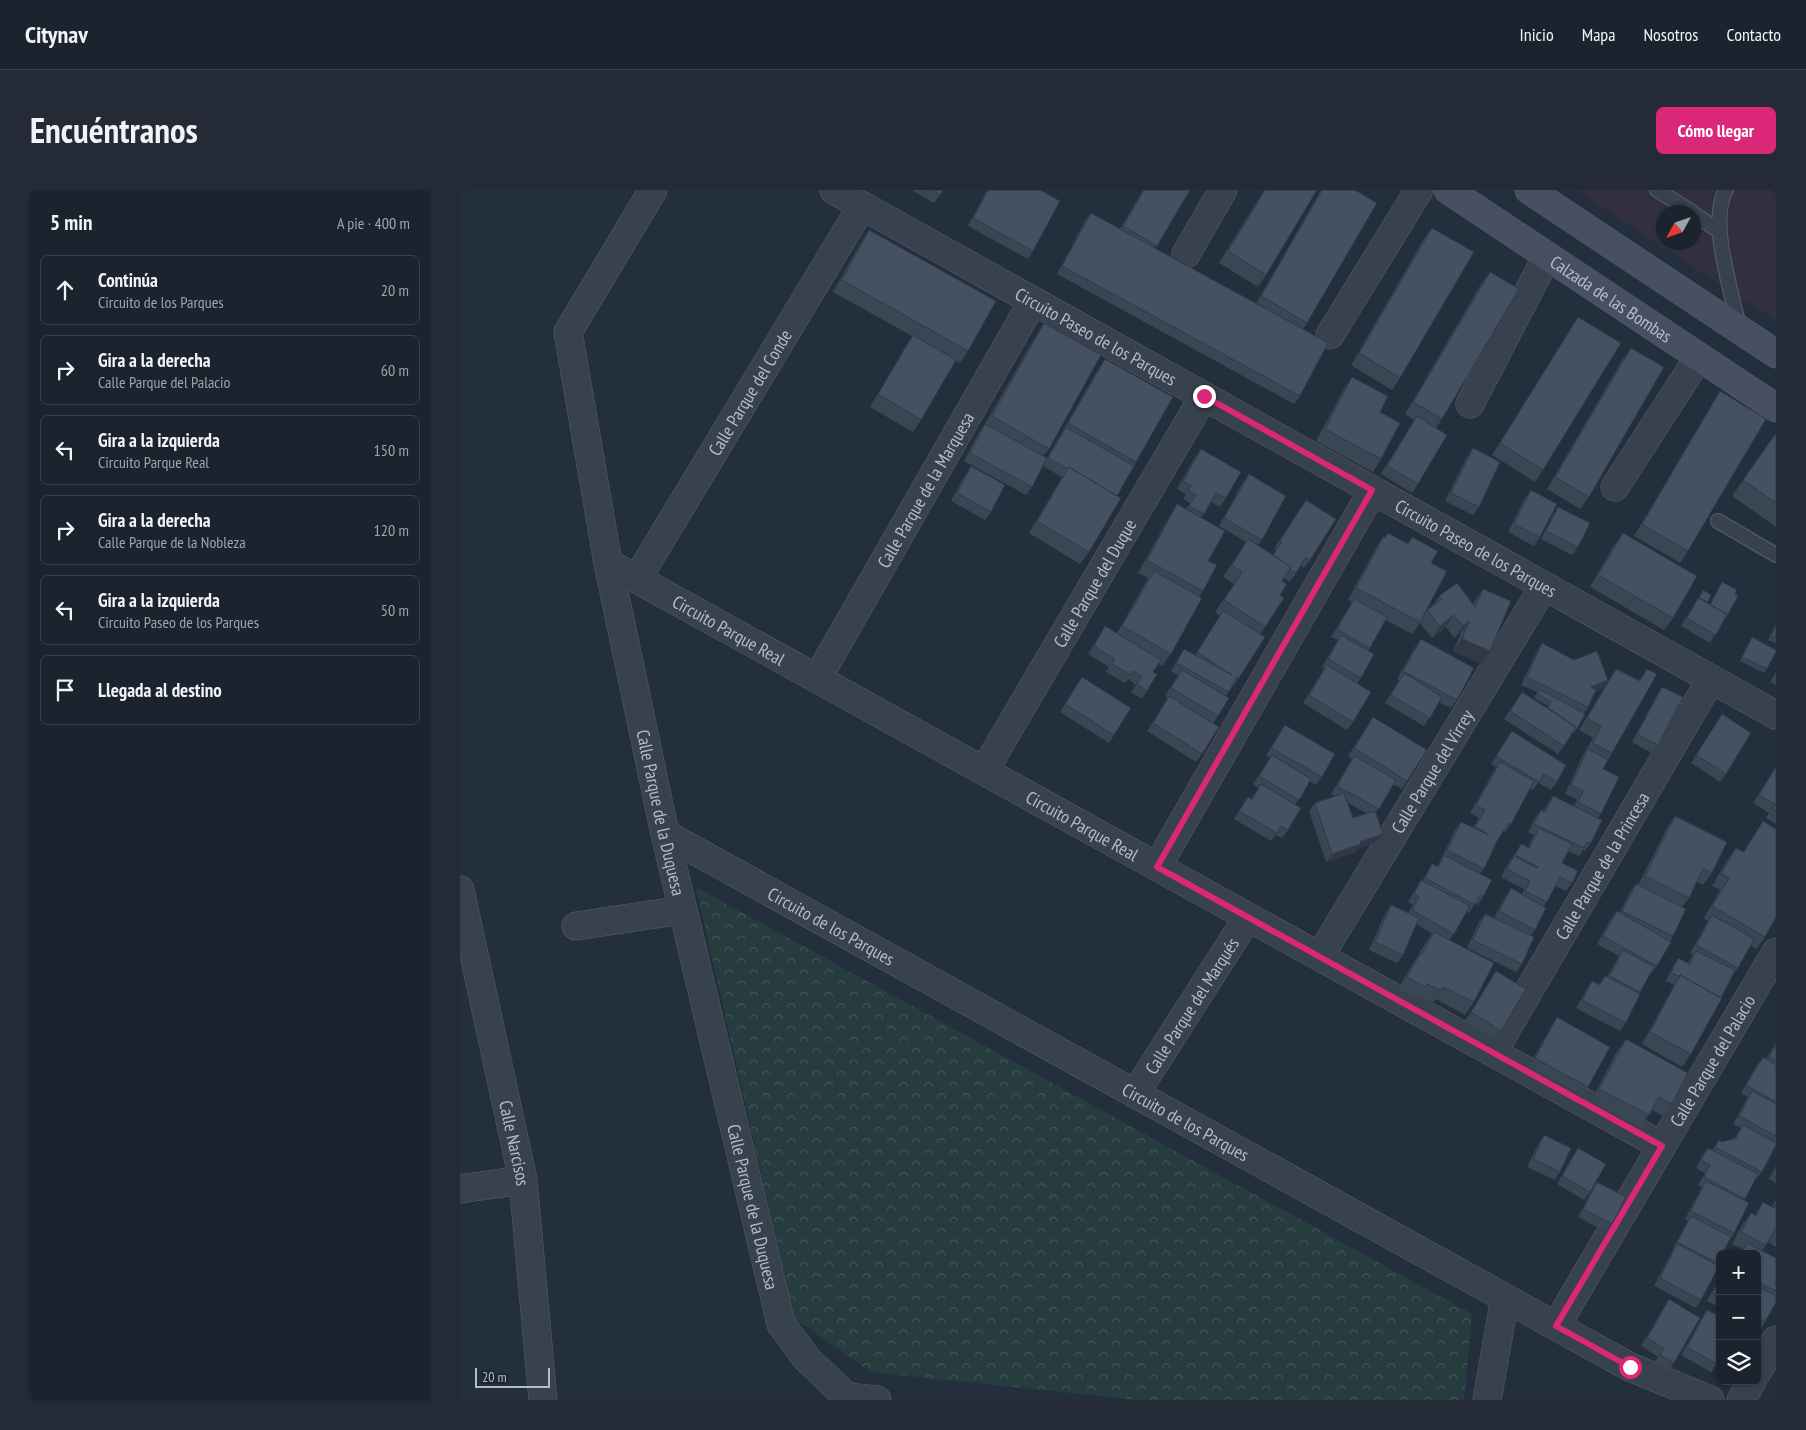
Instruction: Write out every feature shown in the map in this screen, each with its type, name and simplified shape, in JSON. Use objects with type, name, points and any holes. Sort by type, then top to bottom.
[{"type":"main road","name":"Calzada de las Bombas","points":[[1448,190],[1776,408]]},
{"type":"main road","points":[[1529,190],[1776,354]]},
{"type":"street","name":"Calle Parque de la Duquesa","points":[[653,190],[568,332],[608,563],[665,834],[781,1324],[807,1359],[847,1397],[877,1400]]},
{"type":"street","name":"Circuito Paseo de los Parques","points":[[834,190],[1776,715]]},
{"type":"street","points":[[1186,254],[1223,190]]},
{"type":"street","points":[[1330,335],[1419,190]]},
{"type":"street","name":"Calle Parque del Conde","points":[[636,579],[862,206]]},
{"type":"street","points":[[1470,404],[1547,256]]},
{"type":"street","name":"Calle Parque de la Marquesa","points":[[817,679],[1033,301]]},
{"type":"street","points":[[1615,487],[1699,357]]},
{"type":"street","name":"Calle Parque del Duque","points":[[984,771],[1204,396]]},
{"type":"street","points":[[1157,867],[1372,490]]},
{"type":"street","name":"Circuito Parque Real","points":[[608,563],[1662,1146]]},
{"type":"street","name":"Calle Parque del Virrey","points":[[1320,956],[1544,586]]},
{"type":"street","name":"Calle Parque de la Princesa","points":[[1493,1052],[1711,679]]},
{"type":"street","name":"Circuito de los Parques","points":[[665,834],[1630,1367],[1710,1400]]},
{"type":"street","name":"Calle Narcisos","points":[[460,890],[467,958],[523,1180],[542,1400]]},
{"type":"street","points":[[576,926],[683,910]]},
{"type":"street","name":"Calle Parque del Marqués","points":[[1135,1094],[1248,917]]},
{"type":"street","name":"Calle Parque del Palacio","points":[[1556,1326],[1776,952]]},
{"type":"street","points":[[460,1188],[523,1180]]},
{"type":"street","points":[[1487,1400],[1505,1298]]},
{"type":"street","points":[[1761,1365],[1776,1340]]},
{"type":"street","points":[[1740,1400],[1749,1385]]},
{"type":"lane","points":[[1657,190],[1680,205]]},
{"type":"lane","points":[[1726,190],[1723,195],[1718,230],[1740,330]]},
{"type":"lane","points":[[1701,218],[1718,230]]},
{"type":"lane","points":[[1718,520],[1776,555]]},
{"type":"shaded area","points":[[1576,190],[1776,190],[1776,321],[1668,250],[1701,250],[1701,205],[1656,205],[1656,242]]},
{"type":"green space","points":[[696,887],[1472,1314],[1464,1400],[1138,1400],[871,1372],[794,1318]]},
{"type":"building","points":[[932,190],[943,190],[940,195]]},
{"type":"building","points":[[988,190],[1040,190],[1060,201],[1033,251],[973,218]]},
{"type":"building","points":[[1144,190],[1190,190],[1157,246],[1123,226]]},
{"type":"building","points":[[1265,190],[1317,190],[1266,275],[1228,251]]},
{"type":"building","points":[[1322,190],[1355,190],[1377,203],[1307,323],[1261,296]]},
{"type":"building","points":[[1091,213],[1328,343],[1300,396],[1062,266]]},
{"type":"building","points":[[1432,228],[1474,252],[1400,378],[1359,353]]},
{"type":"building","points":[[869,230],[996,301],[968,351],[842,280]]},
{"type":"building","points":[[1490,272],[1519,289],[1442,419],[1413,402]]},
{"type":"building","points":[[1578,317],[1621,343],[1543,470],[1500,443]]},
{"type":"building","points":[[1044,323],[1101,355],[1049,449],[992,416]]},
{"type":"building","points":[[913,335],[956,360],[921,420],[878,394]]},
{"type":"building","points":[[1631,348],[1664,367],[1589,497],[1555,477]]},
{"type":"building","points":[[1105,359],[1173,397],[1136,462],[1068,423]]},
{"type":"building","points":[[1352,377],[1388,396],[1380,412],[1400,423],[1381,459],[1325,429]]},
{"type":"building","points":[[1720,391],[1766,419],[1688,551],[1642,524]]},
{"type":"building","points":[[1417,416],[1447,435],[1418,484],[1387,466]]},
{"type":"building","points":[[985,424],[1047,458],[1032,487],[970,453]]},
{"type":"building","points":[[1066,427],[1134,466],[1117,496],[1069,467],[1068,469],[1048,458]]},
{"type":"building","points":[[1776,433],[1776,503],[1743,480]]},
{"type":"building","points":[[1473,448],[1500,462],[1479,507],[1451,493]]},
{"type":"building","points":[[1201,449],[1241,472],[1226,498],[1216,493],[1204,514],[1189,506],[1196,495],[1188,491],[1191,486],[1183,481]]},
{"type":"building","points":[[971,466],[1005,485],[991,512],[957,493]]},
{"type":"building","points":[[1069,467],[1121,498],[1089,552],[1037,521]]},
{"type":"building","points":[[1249,474],[1286,496],[1262,540],[1224,518]]},
{"type":"building","points":[[1531,490],[1557,504],[1540,537],[1514,524]]},
{"type":"building","points":[[1306,500],[1336,519],[1310,560],[1306,557],[1296,573],[1290,570],[1291,567],[1273,555]]},
{"type":"building","points":[[1177,504],[1225,531],[1208,561],[1217,565],[1203,591],[1147,560]]},
{"type":"building","points":[[1558,507],[1590,523],[1578,547],[1546,531]]},
{"type":"building","points":[[1388,533],[1408,544],[1412,537],[1438,551],[1431,563],[1447,571],[1420,622],[1356,588],[1383,537],[1385,538]]},
{"type":"building","points":[[1623,533],[1697,576],[1673,618],[1598,575]]},
{"type":"building","points":[[1248,539],[1291,567],[1282,581],[1287,584],[1280,595],[1284,598],[1265,627],[1224,600],[1242,572],[1232,565]]},
{"type":"building","points":[[1154,571],[1202,598],[1171,654],[1122,626]]},
{"type":"building","points":[[1722,582],[1737,590],[1735,594],[1738,596],[1727,616],[1727,614],[1710,605]]},
{"type":"building","points":[[1457,583],[1475,607],[1483,589],[1511,601],[1490,651],[1462,639],[1469,621],[1463,626],[1454,615],[1440,626],[1427,610],[1442,599],[1439,596]]},
{"type":"building","points":[[1703,590],[1711,595],[1708,602],[1699,598]]},
{"type":"building","points":[[1698,598],[1727,614],[1716,635],[1687,618]]},
{"type":"building","points":[[1354,599],[1387,617],[1370,648],[1337,629]]},
{"type":"building","points":[[1223,611],[1265,637],[1239,678],[1237,677],[1229,692],[1176,663],[1184,649],[1232,675],[1197,652]]},
{"type":"building","points":[[1105,626],[1161,660],[1153,672],[1157,674],[1147,691],[1137,684],[1142,676],[1133,671],[1131,675],[1112,664],[1115,659],[1094,646]]},
{"type":"building","points":[[1776,626],[1776,638],[1771,635]]},
{"type":"building","points":[[1341,635],[1374,654],[1361,678],[1328,659]]},
{"type":"building","points":[[1752,637],[1776,650],[1767,669],[1742,657]]},
{"type":"building","points":[[1421,639],[1474,668],[1457,700],[1403,671]]},
{"type":"building","points":[[1542,643],[1574,660],[1597,651],[1608,680],[1591,687],[1596,690],[1588,707],[1527,677]]},
{"type":"building","points":[[1327,665],[1371,692],[1353,722],[1309,695]]},
{"type":"building","points":[[1616,669],[1640,681],[1647,669],[1657,674],[1612,753],[1593,743],[1601,726],[1587,718]]},
{"type":"building","points":[[1182,670],[1229,698],[1218,716],[1171,688]]},
{"type":"building","points":[[1404,673],[1442,697],[1430,718],[1391,695]]},
{"type":"building","points":[[1082,677],[1131,708],[1114,735],[1065,704]]},
{"type":"building","points":[[1662,687],[1683,697],[1658,745],[1637,734]]},
{"type":"building","points":[[1539,689],[1585,714],[1577,729],[1548,708],[1551,702],[1537,694]]},
{"type":"building","points":[[1522,692],[1576,727],[1564,746],[1510,711]]},
{"type":"building","points":[[1169,696],[1219,727],[1202,754],[1153,723]]},
{"type":"building","points":[[1722,714],[1751,733],[1726,774],[1696,755]]},
{"type":"building","points":[[1373,717],[1427,750],[1407,781],[1354,748]]},
{"type":"building","points":[[1285,725],[1335,754],[1322,777],[1271,748]]},
{"type":"building","points":[[1512,731],[1566,765],[1557,782],[1544,774],[1539,782],[1496,756]]},
{"type":"building","points":[[1588,749],[1608,760],[1603,769],[1619,777],[1601,814],[1578,802],[1583,791],[1571,785]]},
{"type":"building","points":[[1272,755],[1311,779],[1299,800],[1259,776]]},
{"type":"building","points":[[1354,756],[1396,780],[1379,809],[1337,786]]},
{"type":"building","points":[[1500,762],[1534,781],[1511,824],[1509,823],[1498,839],[1484,869],[1447,850],[1461,822],[1489,835],[1475,826],[1485,810],[1476,805]]},
{"type":"building","points":[[1775,768],[1776,812],[1772,809],[1775,804],[1759,795]]},
{"type":"building","points":[[1261,784],[1301,808],[1288,830],[1281,826],[1277,833],[1239,811],[1248,797],[1252,800]]},
{"type":"building","points":[[1344,793],[1353,818],[1375,811],[1383,834],[1332,854],[1315,803]]},
{"type":"building","points":[[1553,796],[1602,820],[1591,843],[1587,842],[1584,848],[1534,824],[1541,810],[1545,812]]},
{"type":"building","points":[[1675,816],[1727,842],[1712,873],[1703,869],[1689,898],[1645,876]]},
{"type":"building","points":[[1763,821],[1776,829],[1776,917],[1765,937],[1712,906],[1729,878],[1721,874],[1736,848],[1744,852]]},
{"type":"building","points":[[1539,828],[1572,844],[1562,863],[1578,871],[1572,883],[1560,877],[1547,902],[1525,891],[1530,881],[1507,869],[1514,856],[1538,867],[1515,855],[1521,844],[1529,848]]},
{"type":"building","points":[[1444,855],[1492,880],[1483,897],[1480,895],[1475,905],[1425,878],[1432,864],[1438,867]]},
{"type":"building","points":[[1421,880],[1470,906],[1454,934],[1412,910],[1419,897],[1414,894]]},
{"type":"building","points":[[1636,884],[1686,909],[1673,936],[1622,911]]},
{"type":"building","points":[[1511,888],[1546,908],[1535,930],[1499,911]]},
{"type":"building","points":[[1391,905],[1419,918],[1403,955],[1375,942]]},
{"type":"building","points":[[1617,911],[1671,942],[1657,966],[1603,936]]},
{"type":"building","points":[[1485,914],[1534,937],[1522,964],[1473,940]]},
{"type":"building","points":[[1712,915],[1754,939],[1738,968],[1696,945]]},
{"type":"building","points":[[1434,932],[1494,963],[1474,1002],[1443,987],[1441,991],[1427,984],[1425,987],[1407,977]]},
{"type":"building","points":[[1623,950],[1654,967],[1640,992],[1610,976]]},
{"type":"building","points":[[1696,951],[1735,970],[1721,998],[1680,975],[1680,977],[1671,973],[1678,958],[1690,964]]},
{"type":"building","points":[[1496,971],[1526,989],[1501,1031],[1471,1012]]},
{"type":"building","points":[[1680,975],[1722,998],[1691,1054],[1650,1032]]},
{"type":"building","points":[[1605,976],[1640,994],[1626,1023],[1582,1000],[1592,981],[1600,985]]},
{"type":"building","points":[[1557,1017],[1610,1047],[1588,1087],[1535,1058]]},
{"type":"building","points":[[1626,1039],[1688,1073],[1672,1104],[1659,1097],[1649,1115],[1599,1089]]},
{"type":"building","points":[[1776,1044],[1776,1061],[1769,1057]]},
{"type":"building","points":[[1763,1057],[1776,1065],[1776,1102],[1746,1085]]},
{"type":"building","points":[[1752,1091],[1776,1104],[1776,1136],[1739,1116]]},
{"type":"building","points":[[1743,1125],[1776,1143],[1762,1172],[1715,1147],[1719,1140],[1722,1142],[1736,1138]]},
{"type":"building","points":[[1544,1135],[1571,1148],[1560,1172],[1533,1159]]},
{"type":"building","points":[[1578,1148],[1606,1164],[1590,1192],[1562,1176]]},
{"type":"building","points":[[1708,1148],[1758,1174],[1745,1199],[1704,1177],[1710,1165],[1701,1160]]},
{"type":"building","points":[[1776,1167],[1776,1177],[1772,1175]]},
{"type":"building","points":[[1706,1181],[1749,1203],[1734,1233],[1691,1211]]},
{"type":"building","points":[[1597,1182],[1626,1197],[1612,1224],[1583,1209]]},
{"type":"building","points":[[1763,1202],[1774,1208],[1776,1204],[1776,1230],[1766,1245],[1741,1232],[1751,1213],[1756,1216]]},
{"type":"building","points":[[1691,1216],[1731,1237],[1724,1250],[1716,1250],[1716,1262],[1677,1242]]},
{"type":"building","points":[[1747,1243],[1761,1250],[1743,1250]]},
{"type":"building","points":[[1677,1244],[1716,1264],[1716,1272],[1701,1300],[1660,1278]]},
{"type":"building","points":[[1761,1250],[1776,1258],[1776,1291],[1761,1284]]},
{"type":"building","points":[[1716,1286],[1716,1295],[1712,1293]]},
{"type":"building","points":[[1761,1288],[1776,1296],[1776,1302],[1765,1322],[1761,1320]]},
{"type":"building","points":[[1669,1299],[1700,1318],[1674,1363],[1660,1355],[1664,1348],[1647,1338]]},
{"type":"building","points":[[1707,1310],[1716,1314],[1716,1363],[1687,1347]]},
{"type":"route","points":[[1204,396],[1372,490],[1157,867],[1662,1146],[1556,1326],[1630,1367]]}]
